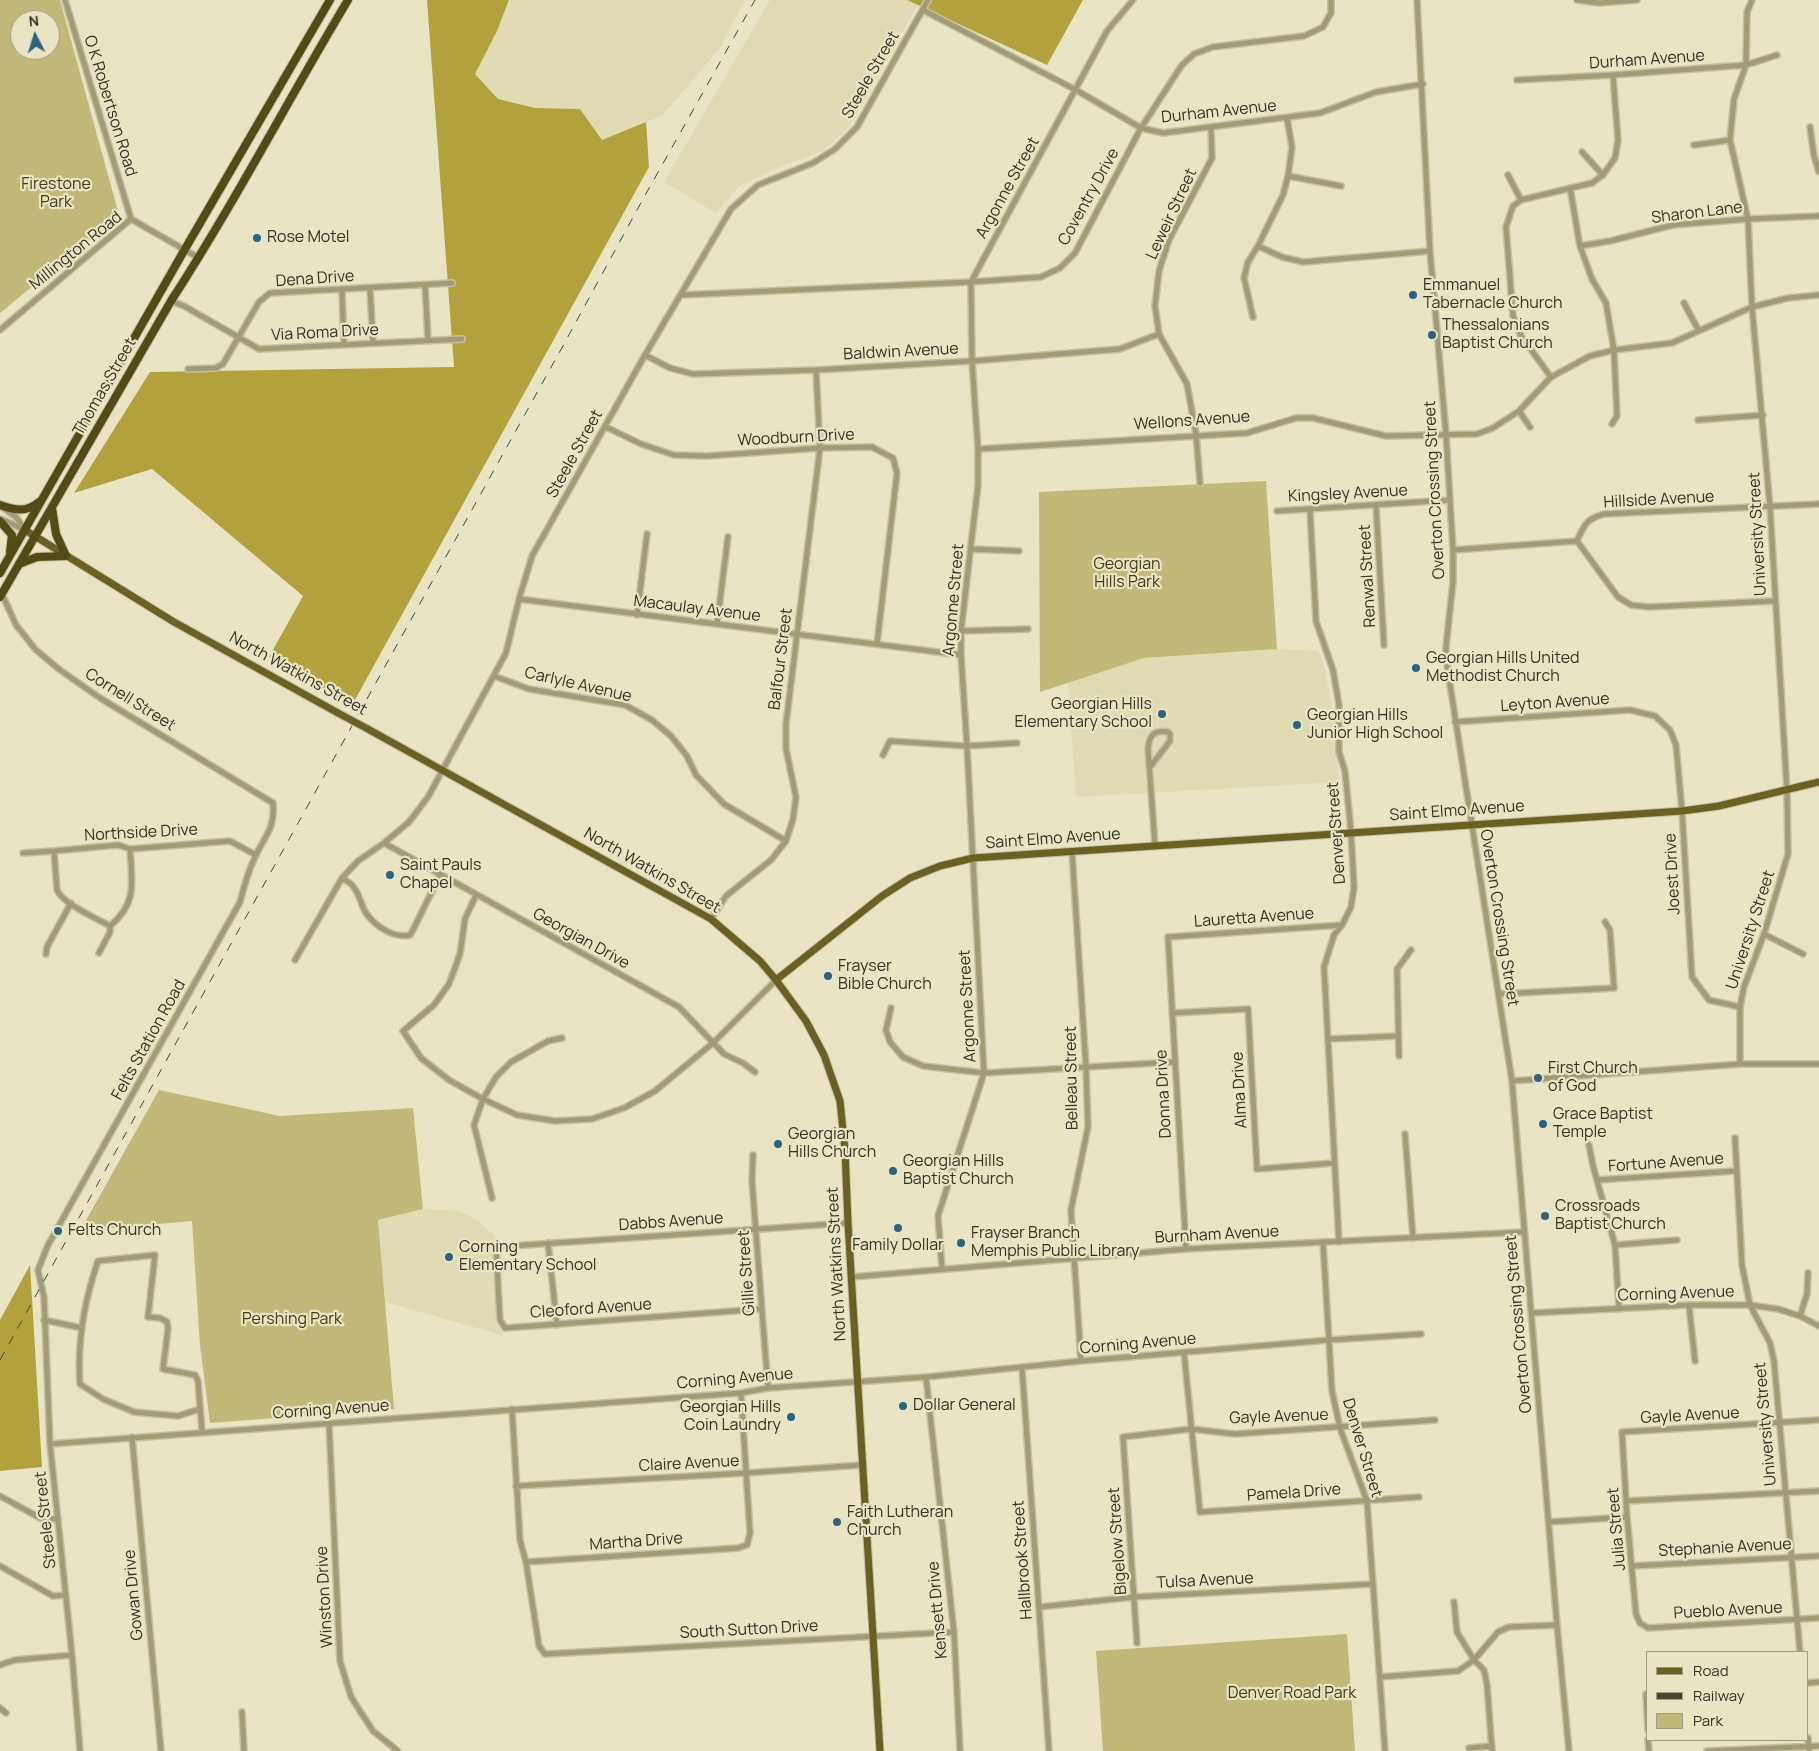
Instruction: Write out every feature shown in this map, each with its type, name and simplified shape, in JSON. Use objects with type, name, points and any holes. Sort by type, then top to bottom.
[{"type":"highway","name":"Thomas Street","points":[[0,572],[330,0]]},
{"type":"highway","name":"Thomas Street","points":[[1,594],[163,315],[199,258],[304,72],[348,0]]},
{"type":"highway","points":[[151,309],[163,315]]},
{"type":"highway","points":[[126,353],[137,360]]},
{"type":"highway","points":[[0,506],[23,510],[31,508],[44,497]]},
{"type":"highway","points":[[19,564],[36,557],[66,556],[56,534],[52,508]]},
{"type":"highway","points":[[0,520],[12,535],[8,558]]},
{"type":"main road","name":"North Watkins Street","points":[[25,530],[174,622],[338,713],[444,769],[712,919],[760,961],[806,1022],[824,1055],[840,1101],[846,1150],[848,1223],[880,1751]]},
{"type":"main road","name":"Saint Elmo Avenue","points":[[776,980],[882,896],[910,878],[940,866],[973,858],[1682,811],[1719,806],[1819,782]]},
{"type":"street","name":"O K Robertson Road","points":[[65,0],[131,219]]},
{"type":"street","name":"Steele Street","points":[[295,960],[342,878],[358,861],[409,822],[428,797],[506,653],[532,556],[606,427],[644,355],[731,209],[758,185],[814,163],[836,149],[858,127],[928,0]]},
{"type":"street","name":"Argonne Street","points":[[942,1269],[938,1216],[984,1073],[961,654],[961,631],[978,485],[978,448],[972,361],[971,282],[1107,31],[1133,0]]},
{"type":"street","name":"Coventry Drive","points":[[681,295],[1041,277],[1060,268],[1075,253],[1141,128],[1182,65],[1194,54],[1213,47],[1304,36],[1323,27],[1331,13],[1331,0]]},
{"type":"street","name":"Overton Crossing Street","points":[[1417,0],[1423,84],[1430,251],[1446,434],[1453,550],[1453,582],[1446,647],[1455,722],[1512,1081],[1530,1313],[1569,1751]]},
{"type":"street","points":[[1577,0],[1599,3],[1637,0]]},
{"type":"street","name":"University Street","points":[[1740,1064],[1740,1007],[1744,987],[1764,934],[1788,854],[1787,791],[1774,601],[1770,506],[1752,307],[1748,219],[1730,140],[1734,99],[1746,64],[1747,12],[1752,0]]},
{"type":"street","name":"Durham Avenue","points":[[923,10],[1076,90],[1141,128],[1163,133],[1320,113],[1376,92],[1423,84]]},
{"type":"street","name":"Durham Avenue","points":[[1517,80],[1613,75],[1746,64],[1778,55]]},
{"type":"street","points":[[1552,377],[1521,336],[1513,316],[1506,226],[1513,206],[1521,200],[1592,183],[1603,175],[1615,158],[1618,140],[1613,75]]},
{"type":"street","points":[[1253,317],[1244,278],[1248,262],[1258,246],[1282,195],[1288,176],[1292,147],[1288,118]]},
{"type":"street","points":[[1810,127],[1814,156],[1819,172]]},
{"type":"street","name":"Leweir Street","points":[[1200,482],[1196,434],[1187,384],[1159,334],[1155,306],[1158,271],[1169,240],[1212,158],[1210,128]]},
{"type":"street","points":[[1694,145],[1730,140]]},
{"type":"street","points":[[1582,152],[1603,175]]},
{"type":"street","points":[[1508,175],[1521,200]]},
{"type":"street","points":[[1288,176],[1341,186]]},
{"type":"street","points":[[1570,188],[1580,246],[1592,279],[1606,303],[1614,350],[1617,416],[1612,424]]},
{"type":"street","name":"Sharon Lane","points":[[1580,246],[1610,241],[1673,225],[1819,216]]},
{"type":"street","name":"Millington Road","points":[[0,330],[131,219],[199,258]]},
{"type":"street","points":[[1258,246],[1282,257],[1302,262],[1430,251]]},
{"type":"street","name":"Dena Drive","points":[[188,369],[216,368],[223,364],[259,302],[270,293],[452,284]]},
{"type":"street","points":[[425,285],[428,339]]},
{"type":"street","points":[[370,288],[373,344]]},
{"type":"street","points":[[342,290],[344,344]]},
{"type":"street","name":"Wellons Avenue","points":[[978,448],[1247,432],[1296,418],[1313,418],[1386,436],[1477,434],[1493,428],[1519,410],[1552,377],[1590,356],[1614,350],[1672,343],[1752,307],[1788,298],[1819,295]]},
{"type":"street","name":"Via Roma Drive","points":[[171,302],[184,306],[259,348],[373,344],[428,339],[462,339]]},
{"type":"street","points":[[1684,303],[1698,331]]},
{"type":"street","name":"Baldwin Avenue","points":[[644,355],[670,368],[693,374],[816,370],[972,361],[1120,349],[1159,334]]},
{"type":"street","name":"Balfour Street","points":[[712,919],[726,896],[770,860],[786,841],[793,819],[796,797],[786,749],[786,724],[820,448],[816,370]]},
{"type":"street","points":[[1519,410],[1530,427]]},
{"type":"street","points":[[1698,420],[1762,415]]},
{"type":"street","name":"Woodburn Drive","points":[[606,427],[641,444],[674,454],[707,456],[820,448],[872,447],[893,458],[897,472],[877,644]]},
{"type":"street","name":"Kingsley Avenue","points":[[1277,511],[1450,500]]},
{"type":"street","name":"Hillside Avenue","points":[[1577,541],[1584,524],[1594,517],[1604,514],[1819,504]]},
{"type":"street","name":"North Watkins Street","points":[[0,506],[16,516],[25,530]]},
{"type":"street","name":"Renwal Street","points":[[1376,506],[1384,645]]},
{"type":"street","name":"Denver Street","points":[[1310,510],[1316,620],[1333,670],[1339,705],[1339,752],[1344,771],[1351,832],[1354,887],[1351,907],[1342,925],[1334,935],[1324,967],[1339,1242]]},
{"type":"street","name":"North Watkins Street","points":[[0,520],[25,530]]},
{"type":"street","points":[[637,614],[647,534]]},
{"type":"street","points":[[717,624],[728,537]]},
{"type":"street","points":[[1453,550],[1577,541],[1618,597],[1631,605],[1649,607],[1774,601]]},
{"type":"street","points":[[971,549],[1019,551]]},
{"type":"street","name":"Cornell Street","points":[[1,594],[16,625],[36,650],[60,670],[100,698],[273,803]]},
{"type":"street","name":"Macaulay Avenue","points":[[519,599],[961,654]]},
{"type":"street","points":[[961,631],[1028,630]]},
{"type":"street","name":"Carlyle Avenue","points":[[494,676],[530,690],[625,705],[652,720],[671,736],[687,756],[696,775],[724,804],[786,841]]},
{"type":"street","name":"Leyton Avenue","points":[[1455,722],[1630,710],[1655,716]]},
{"type":"street","name":"Joest Drive","points":[[1655,716],[1670,730],[1676,745],[1692,977],[1709,1000],[1740,1007]]},
{"type":"street","points":[[1150,767],[1170,741],[1170,734],[1168,732],[1156,732],[1151,735],[1148,749],[1155,845]]},
{"type":"street","points":[[883,755],[890,741],[967,746],[1017,743]]},
{"type":"street","name":"Felts Station Road","points":[[41,1287],[38,1270],[48,1245],[240,902],[244,882],[256,855],[271,830],[274,817],[273,803]]},
{"type":"street","name":"Northside Drive","points":[[23,852],[118,845],[130,849],[230,841],[256,855]]},
{"type":"street","name":"Georgian Drive","points":[[384,843],[679,1007],[728,1056],[743,1063],[755,1072]]},
{"type":"street","points":[[110,926],[119,919],[128,905],[132,886],[130,849]]},
{"type":"street","points":[[54,851],[57,890],[59,894],[71,904],[110,926]]},
{"type":"street","name":"Belleau Street","points":[[1072,852],[1088,1127],[1071,1210],[1081,1361]]},
{"type":"street","points":[[342,878],[353,885],[372,920],[394,934],[404,936],[410,935],[413,930],[440,875]]},
{"type":"street","name":"Saint Elmo Avenue","points":[[476,895],[465,919],[460,954],[448,984],[434,1005],[403,1031],[421,1058],[448,1080],[517,1115],[555,1121],[592,1119],[624,1108],[654,1090],[713,1043],[776,980]]},
{"type":"street","points":[[46,954],[47,947],[71,904]]},
{"type":"street","points":[[1499,994],[1614,988],[1610,930],[1605,922]]},
{"type":"street","name":"Lauretta Avenue","points":[[1168,937],[1342,925]]},
{"type":"street","points":[[100,953],[110,932],[110,926]]},
{"type":"street","points":[[1764,934],[1803,954]]},
{"type":"street","name":"Donna Drive","points":[[1168,937],[1186,1249]]},
{"type":"street","points":[[1399,1056],[1397,970],[1411,950]]},
{"type":"street","points":[[891,1008],[886,1030],[890,1042],[903,1057],[923,1066],[984,1073],[1174,1062]]},
{"type":"street","name":"Alma Drive","points":[[1172,1013],[1248,1009],[1257,1169],[1335,1163]]},
{"type":"street","points":[[1328,1039],[1398,1036]]},
{"type":"street","points":[[492,1198],[474,1125],[483,1099],[496,1077],[511,1062],[548,1041],[562,1038]]},
{"type":"street","points":[[1512,1081],[1740,1064],[1819,1064]]},
{"type":"street","points":[[1405,1134],[1413,1238]]},
{"type":"street","name":"University Street","points":[[1734,1138],[1742,1264],[1750,1305],[1770,1343],[1774,1362],[1800,1651]]},
{"type":"street","points":[[1589,1145],[1616,1245],[1619,1309]]},
{"type":"street","name":"Gillie Street","points":[[753,1155],[752,1181],[768,1388]]},
{"type":"street","name":"Fortune Avenue","points":[[1597,1180],[1736,1171]]},
{"type":"street","name":"Dabbs Avenue","points":[[496,1247],[848,1223]]},
{"type":"street","name":"Burnham Avenue","points":[[852,1277],[1186,1249],[1524,1232]]},
{"type":"street","points":[[1616,1245],[1677,1240]]},
{"type":"street","name":"Denver Street","points":[[1323,1242],[1332,1391],[1340,1428],[1367,1501],[1385,1751]]},
{"type":"street","points":[[548,1243],[557,1324]]},
{"type":"street","name":"Cleoford Avenue","points":[[496,1247],[500,1320],[505,1328],[761,1309]]},
{"type":"street","points":[[200,1409],[178,1416],[134,1412],[103,1399],[80,1384],[82,1328],[89,1288],[98,1261],[154,1255],[148,1317],[160,1318],[167,1322],[168,1329],[163,1369],[195,1375],[198,1381],[202,1432]]},
{"type":"street","points":[[1800,1316],[1807,1294],[1808,1273]]},
{"type":"street","name":"Steele Street","points":[[41,1287],[44,1297],[50,1444],[80,1751]]},
{"type":"street","points":[[1689,1305],[1695,1361]]},
{"type":"street","name":"Corning Avenue","points":[[1530,1313],[1689,1305],[1750,1305],[1778,1309],[1800,1316],[1819,1326]]},
{"type":"street","points":[[44,1320],[82,1328]]},
{"type":"street","name":"Corning Avenue","points":[[50,1444],[741,1393],[768,1388],[926,1377],[1081,1361],[1421,1334]]},
{"type":"street","points":[[1184,1353],[1191,1429]]},
{"type":"street","name":"Hallbrook Street","points":[[1022,1367],[1049,1751]]},
{"type":"street","name":"Kensett Drive","points":[[926,1377],[954,1632],[960,1751]]},
{"type":"street","points":[[741,1393],[746,1473]]},
{"type":"street","points":[[512,1409],[520,1540],[526,1562]]},
{"type":"street","name":"Gayle Avenue","points":[[1123,1438],[1191,1429],[1236,1434],[1435,1420]]},
{"type":"street","name":"Gayle Avenue","points":[[1622,1432],[1819,1420]]},
{"type":"street","name":"Winston Drive","points":[[329,1423],[340,1661],[351,1697],[373,1731],[398,1751]]},
{"type":"street","name":"Pamela Drive","points":[[1191,1429],[1200,1512],[1419,1497]]},
{"type":"street","name":"Julia Street","points":[[1622,1432],[1627,1517],[1636,1614],[1640,1623]]},
{"type":"street","name":"Gowan Drive","points":[[132,1437],[161,1751]]},
{"type":"street","name":"Bigelow Street","points":[[1123,1438],[1138,1643]]},
{"type":"street","name":"Claire Avenue","points":[[516,1486],[862,1465]]},
{"type":"street","name":"Martha Drive","points":[[526,1562],[738,1548],[747,1545],[750,1533],[746,1473]]},
{"type":"street","points":[[1626,1501],[1819,1491]]},
{"type":"street","points":[[0,1496],[40,1518],[58,1519]]},
{"type":"street","points":[[1549,1522],[1627,1517]]},
{"type":"street","name":"Stephanie Avenue","points":[[1632,1566],[1819,1556]]},
{"type":"street","name":"South Sutton Drive","points":[[526,1562],[539,1646],[545,1654],[954,1632]]},
{"type":"street","points":[[0,1566],[53,1596],[66,1595]]},
{"type":"street","name":"Tulsa Avenue","points":[[1039,1607],[1134,1597],[1373,1584]]},
{"type":"street","points":[[1454,1602],[1457,1632],[1474,1660],[1484,1670],[1487,1684],[1492,1749],[1469,1748]]},
{"type":"street","name":"Pueblo Avenue","points":[[1640,1623],[1648,1628],[1819,1618]]},
{"type":"street","points":[[1380,1677],[1458,1671],[1474,1660],[1498,1632],[1509,1627],[1557,1625]]},
{"type":"street","points":[[0,1665],[15,1660],[72,1655]]},
{"type":"street","points":[[0,1708],[6,1713]]},
{"type":"street","points":[[242,1712],[244,1751]]},
{"type":"street","points":[[1706,1751],[1809,1749],[1819,1746]]},
{"type":"shaded area","points":[[427,0],[509,0],[497,31],[475,74],[498,99],[535,108],[580,109],[602,140],[646,122],[649,167],[351,707],[269,657],[303,596],[152,469],[74,493],[150,372],[454,367]]},
{"type":"shaded area","points":[[509,0],[745,0],[720,48],[663,115],[602,141],[580,109],[535,108],[498,99],[475,74],[497,31]]},
{"type":"shaded area","points":[[770,0],[907,0],[918,5],[848,129],[823,151],[774,169],[739,186],[716,213],[664,182]]},
{"type":"shaded area","points":[[907,0],[1083,0],[1047,65]]},
{"type":"shaded area","points":[[1277,649],[1318,651],[1323,661],[1333,711],[1340,782],[1076,797],[1068,683],[1144,658]]},
{"type":"shaded area","points":[[423,1209],[460,1211],[478,1221],[498,1239],[502,1335],[385,1302],[378,1220]]},
{"type":"shaded area","points":[[30,1265],[42,1467],[0,1471],[0,1320]]},
{"type":"green space","name":"Firestone Park","points":[[0,0],[60,0],[119,215],[0,313]]},
{"type":"green space","name":"Georgian Hills Park","points":[[1266,481],[1277,649],[1144,658],[1040,692],[1039,492]]},
{"type":"green space","name":"Pershing Park","points":[[159,1090],[280,1116],[413,1108],[423,1209],[378,1220],[394,1409],[210,1423],[200,1345],[192,1221],[80,1231]]},
{"type":"green space","name":"Denver Road Park","points":[[1347,1634],[1355,1751],[1103,1751],[1096,1651]]},
{"type":"railway","points":[[0,1360],[755,0]]},
{"type":"place","name":"Rose Motel","points":[[257,238]]},
{"type":"place","name":"Emmanuel Tabernacle Church","points":[[1413,295]]},
{"type":"place","name":"Thessalonians Baptist Church","points":[[1432,335]]},
{"type":"place","name":"Georgian Hills United Methodist Church","points":[[1416,668]]},
{"type":"place","name":"Georgian Hills Elementary School","points":[[1162,714]]},
{"type":"place","name":"Georgian Hills Junior High School","points":[[1297,725]]},
{"type":"place","name":"Saint Pauls Chapel","points":[[390,875]]},
{"type":"place","name":"Frayser Bible Church","points":[[828,976]]},
{"type":"place","name":"First Church of God","points":[[1538,1078]]},
{"type":"place","name":"Grace Baptist Temple","points":[[1543,1124]]},
{"type":"place","name":"Georgian Hills Church","points":[[778,1144]]},
{"type":"place","name":"Georgian Hills Baptist Church","points":[[893,1171]]},
{"type":"place","name":"Crossroads Baptist Church","points":[[1545,1216]]},
{"type":"place","name":"Family Dollar","points":[[898,1228]]},
{"type":"place","name":"Felts Church","points":[[58,1231]]},
{"type":"place","name":"Frayser Branch Memphis Public Library","points":[[961,1243]]},
{"type":"place","name":"Corning Elementary School","points":[[449,1257]]},
{"type":"place","name":"Dollar General","points":[[903,1406]]},
{"type":"place","name":"Georgian Hills Coin Laundry","points":[[791,1417]]},
{"type":"place","name":"Faith Lutheran Church","points":[[837,1522]]}]
